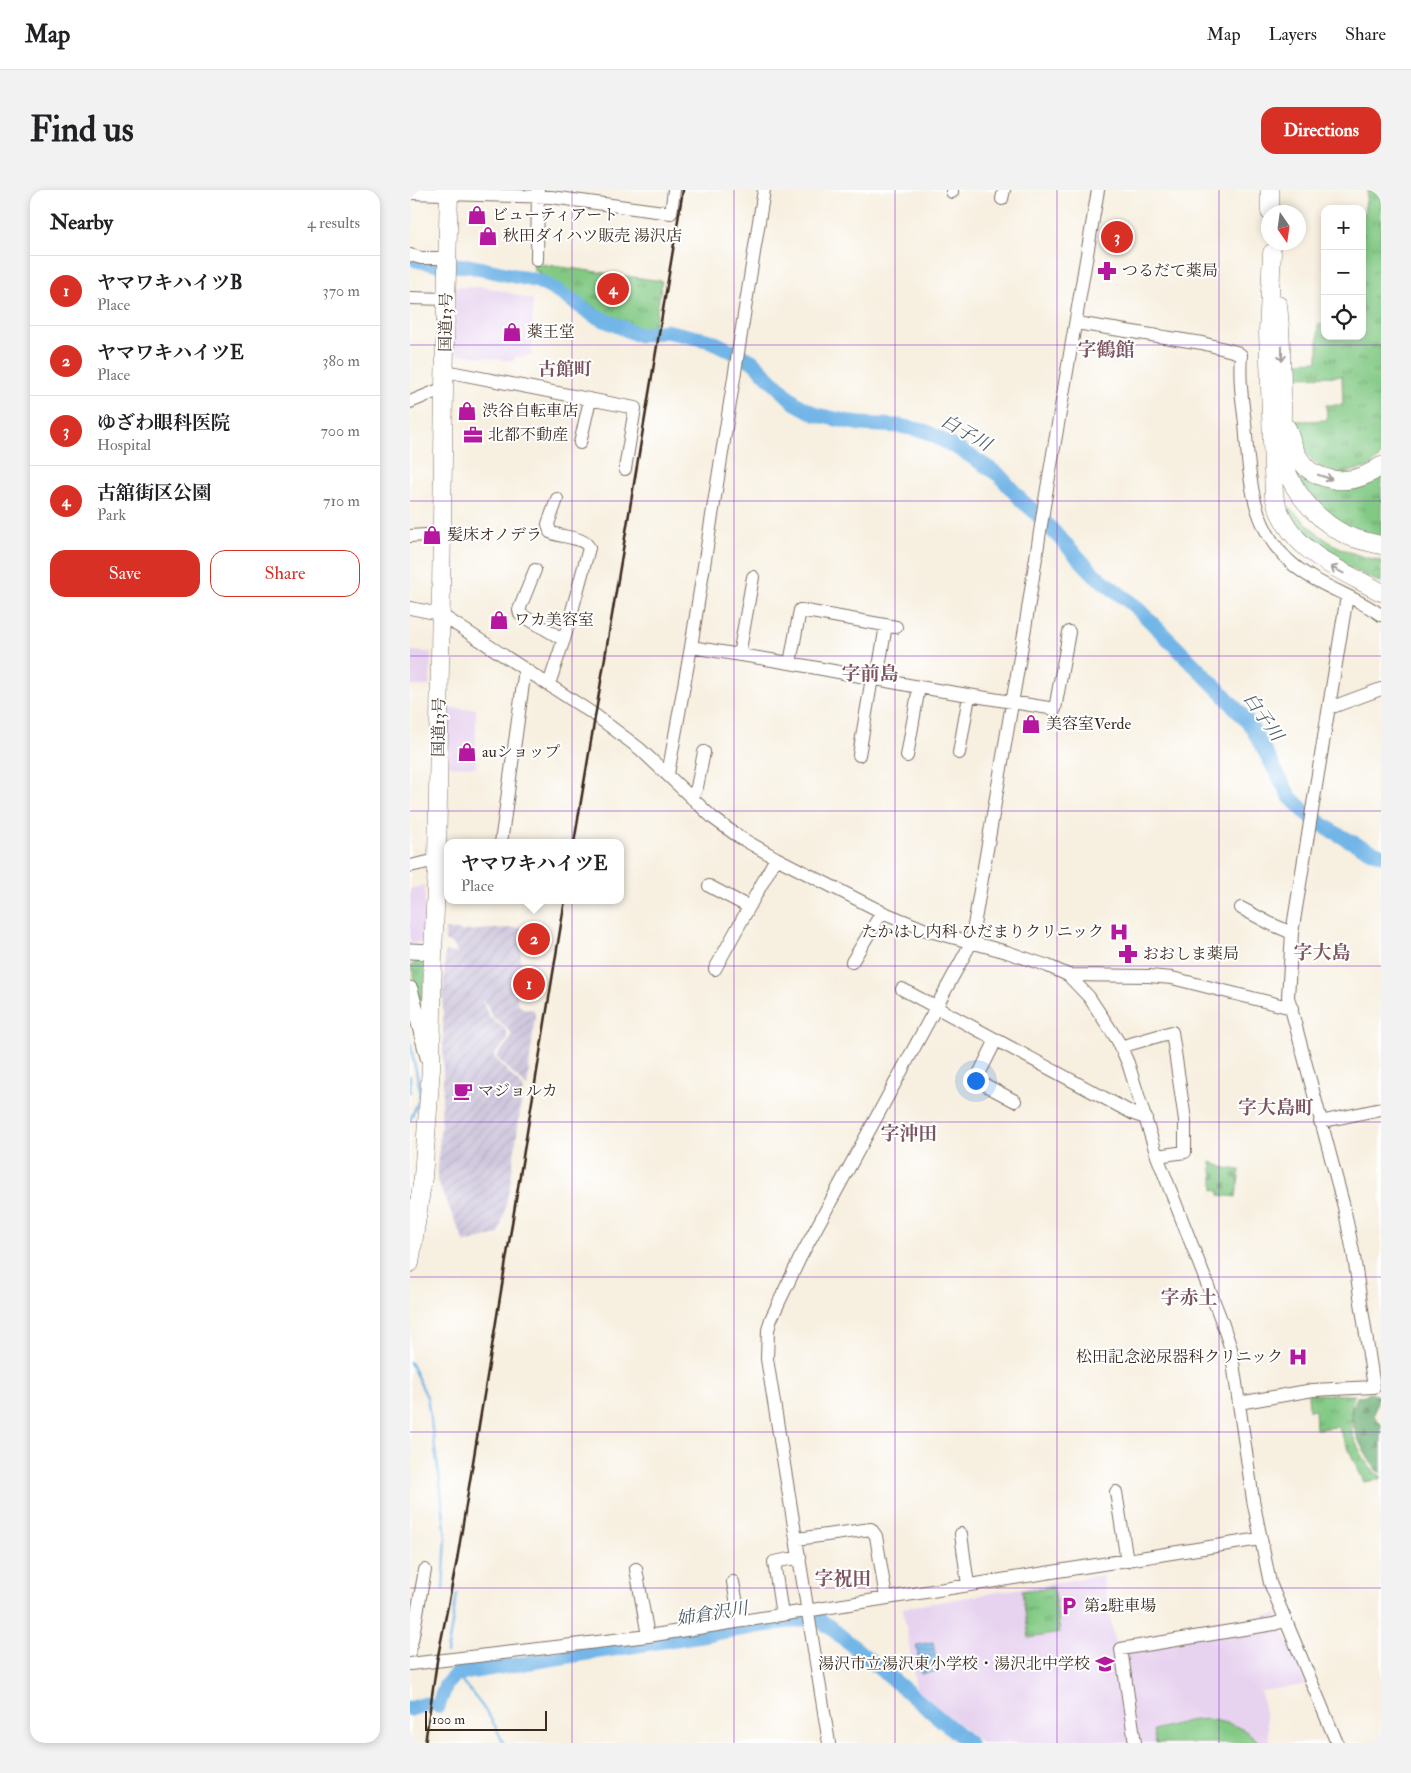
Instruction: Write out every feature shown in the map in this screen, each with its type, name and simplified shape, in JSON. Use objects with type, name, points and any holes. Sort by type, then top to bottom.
[{"type":"highway","points":[[1270,190],[1270,205]]},
{"type":"highway","name":"国道13号","points":[[410,1263],[424,1177],[431,1068],[433,952],[441,863],[440,614],[449,192]]},
{"type":"highway","points":[[1272,250],[1281,333],[1282,452],[1291,480],[1302,498],[1319,516],[1344,534],[1381,545]]},
{"type":"highway","points":[[1272,250],[1268,332],[1272,464],[1274,496],[1278,512],[1286,526],[1303,546],[1329,566],[1381,592]]},
{"type":"highway","points":[[1282,410],[1294,450],[1309,470],[1324,477],[1351,480],[1365,476],[1381,466]]},
{"type":"highway","points":[[1272,464],[1292,502],[1321,531],[1339,541],[1360,549],[1381,553]]},
{"type":"main road","points":[[410,951],[433,952]]},
{"type":"main road","points":[[410,989],[431,1068]]},
{"type":"street","points":[[410,193],[538,193],[671,213],[674,190]]},
{"type":"street","points":[[668,774],[691,647],[764,190]]},
{"type":"street","points":[[829,1743],[767,1359],[768,1330],[771,1319],[800,1258],[971,943],[1098,190]]},
{"type":"street","points":[[537,260],[538,193]]},
{"type":"street","points":[[410,255],[447,265]]},
{"type":"street","points":[[410,298],[446,299]]},
{"type":"street","points":[[1076,323],[1202,343],[1241,355],[1240,377],[1250,479],[1256,510],[1274,543],[1290,562],[1310,577],[1366,604],[1381,615]]},
{"type":"street","points":[[410,402],[444,379],[635,408],[625,469]]},
{"type":"street","points":[[580,443],[590,400]]},
{"type":"street","points":[[549,684],[564,640],[588,548],[588,545],[584,542],[550,532],[548,524],[557,499]]},
{"type":"street","points":[[410,536],[442,534]]},
{"type":"street","points":[[535,570],[519,610],[520,614],[564,640]]},
{"type":"street","points":[[739,655],[753,577]]},
{"type":"street","points":[[1239,1403],[1313,1390],[1374,1387],[1354,1255],[1336,1172],[1320,1122],[1288,996],[1292,933],[1312,801],[1347,596]]},
{"type":"street","points":[[410,608],[440,614],[595,714],[640,749],[713,818],[739,837],[882,912],[926,930],[1008,952],[1068,975],[1089,997],[1128,1063],[1157,1156],[1231,1349],[1260,1540],[1270,1582],[1337,1743]]},
{"type":"street","points":[[790,663],[800,610],[891,626],[874,679],[859,755]]},
{"type":"street","points":[[691,647],[968,696],[1055,708],[1069,632]]},
{"type":"street","points":[[502,839],[525,669]]},
{"type":"street","points":[[907,756],[919,687]]},
{"type":"street","points":[[1329,707],[1381,689]]},
{"type":"street","points":[[959,753],[968,696]]},
{"type":"street","points":[[692,798],[697,787],[704,752]]},
{"type":"street","points":[[715,970],[776,858]]},
{"type":"street","points":[[410,866],[441,863]]},
{"type":"street","points":[[709,886],[749,907]]},
{"type":"street","points":[[1241,908],[1292,933]]},
{"type":"street","points":[[852,962],[882,912]]},
{"type":"street","points":[[1068,975],[1172,978],[1292,1008]]},
{"type":"street","points":[[902,989],[1134,1114],[1146,1118]]},
{"type":"street","points":[[1120,1047],[1172,1032],[1185,1120],[1185,1152],[1157,1156]]},
{"type":"street","points":[[996,1040],[976,1080],[1015,1101]]},
{"type":"street","points":[[1320,1122],[1381,1109]]},
{"type":"street","points":[[1116,1492],[1127,1561]]},
{"type":"street","points":[[797,1539],[871,1529],[876,1536],[886,1598]]},
{"type":"street","points":[[961,1534],[968,1586]]},
{"type":"street","points":[[410,1664],[648,1636],[1260,1540]]},
{"type":"street","points":[[782,1614],[774,1562],[800,1557]]},
{"type":"street","points":[[636,1569],[648,1636]]},
{"type":"street","points":[[410,1651],[425,1570]]},
{"type":"street","points":[[733,1582],[740,1621]]},
{"type":"street","points":[[1135,1743],[1121,1649],[1274,1624],[1286,1620]]},
{"type":"shaded area","points":[[455,287],[483,287],[533,300],[532,356],[515,357],[514,361],[455,354]]},
{"type":"shaded area","points":[[410,651],[431,652],[430,686],[410,686]]},
{"type":"shaded area","points":[[449,708],[476,709],[476,767],[448,766]]},
{"type":"shaded area","points":[[425,885],[424,942],[410,944],[410,889]]},
{"type":"shaded area","points":[[523,927],[517,1003],[523,1008],[534,1010],[535,1016],[527,1087],[496,1057],[511,1039],[511,1032],[491,1015],[487,1004],[482,1001],[489,1017],[504,1028],[507,1033],[507,1040],[493,1056],[523,1088],[510,1187],[499,1234],[465,1243],[437,1181],[443,1086],[445,952],[457,953],[454,945],[445,941],[445,929],[463,931]]},
{"type":"shaded area","name":"湯沢市立湯沢東小学校・湯沢北中学校","points":[[1102,1575],[1115,1643],[1277,1614],[1306,1685],[1261,1691],[1270,1743],[982,1743],[916,1689],[903,1608]]},
{"type":"green space","points":[[1368,190],[1379,190],[1381,204],[1381,456],[1370,467],[1338,474],[1320,467],[1311,459],[1295,432],[1294,421],[1327,420],[1326,405],[1343,405],[1342,376],[1295,377],[1294,362],[1318,361],[1318,325],[1321,325],[1321,340],[1366,340],[1365,205]]},
{"type":"green space","points":[[533,263],[662,281],[654,330],[630,326],[609,318],[534,270]]},
{"type":"green space","points":[[1296,463],[1305,473],[1381,474],[1381,538],[1345,526],[1314,504],[1294,474]]},
{"type":"green space","points":[[1277,498],[1328,541],[1350,552],[1381,561],[1381,583],[1335,561],[1297,532]]},
{"type":"green space","points":[[416,961],[426,963],[423,1004],[420,1001],[411,966]]},
{"type":"green space","points":[[1211,1162],[1225,1168],[1240,1170],[1236,1197],[1219,1195],[1219,1191],[1214,1190]]},
{"type":"green space","points":[[1371,1393],[1378,1396],[1374,1416],[1381,1424],[1381,1473],[1376,1469],[1362,1448],[1351,1417],[1357,1397]]},
{"type":"green space","points":[[1308,1394],[1354,1395],[1351,1413],[1352,1433],[1358,1448],[1372,1470],[1381,1476],[1381,1479],[1364,1482],[1338,1427],[1316,1429],[1315,1410],[1309,1410]]},
{"type":"green space","points":[[1053,1587],[1060,1633],[1029,1638],[1022,1591]]},
{"type":"green space","points":[[1206,1719],[1242,1729],[1260,1743],[1156,1743],[1153,1730],[1188,1721]]},
{"type":"water","points":[[933,1642],[938,1671],[921,1674],[916,1645]]},
{"type":"waterway","name":"白子川","points":[[416,260],[434,264],[469,266],[538,281],[559,292],[593,315],[639,335],[666,331],[711,341],[752,361],[795,403],[817,415],[860,424],[900,426],[925,431],[966,453],[999,475],[1094,574],[1136,607],[1225,696],[1251,726],[1290,797],[1306,813],[1332,831],[1381,855]]},
{"type":"waterway","points":[[410,1043],[420,1090],[419,1100],[410,1120]]},
{"type":"waterway","points":[[410,1076],[410,1092]]},
{"type":"waterway","points":[[410,1362],[427,1397],[439,1474],[446,1538],[443,1589]]},
{"type":"waterway","points":[[447,1653],[457,1594]]},
{"type":"waterway","name":"姉倉沢川","points":[[438,1706],[446,1685],[456,1674],[803,1619],[818,1619],[969,1743]]},
{"type":"waterway","points":[[456,1674],[488,1715],[503,1743]]},
{"type":"waterway","name":"姉倉沢川","points":[[410,1709],[426,1704]]},
{"type":"railway","points":[[575,839],[683,190]]},
{"type":"railway","points":[[425,1743],[437,1661],[457,1560],[564,904]]},
{"type":"place","name":"ビューティアート","points":[[477,215]]},
{"type":"place","name":"秋田ダイハツ販売 湯沢店","points":[[488,236]]},
{"type":"place","name":"ゆざわ眼科医院","points":[[1117,237]]},
{"type":"place","name":"つるだて薬局","points":[[1107,271]]},
{"type":"place","name":"古舘街区公園","points":[[613,289]]},
{"type":"place","name":"薬王堂","points":[[512,332]]},
{"type":"place","name":"渋谷自転車店","points":[[467,411]]},
{"type":"place","name":"北都不動産","points":[[473,435]]},
{"type":"place","name":"髪床オノデラ","points":[[432,535]]},
{"type":"place","name":"ワカ美容室","points":[[499,620]]},
{"type":"place","name":"美容室Verde","points":[[1031,724]]},
{"type":"place","name":"auショップ","points":[[467,752]]},
{"type":"place","name":"たかはし内科 ひだまりクリニック","points":[[1119,932]]},
{"type":"place","name":"ヤマワキハイツE","points":[[534,939]]},
{"type":"place","name":"おおしま薬局","points":[[1128,954]]},
{"type":"place","name":"ヤマワキハイツB","points":[[529,984]]},
{"type":"place","name":"マジョルカ","points":[[463,1091]]},
{"type":"place","name":"松田記念泌尿器科クリニック","points":[[1298,1357]]},
{"type":"place","name":"第2駐車場","points":[[1069,1606]]},
{"type":"place","name":"湯沢市立湯沢東小学校・湯沢北中学校","points":[[1105,1664]]},
{"type":"district","name":"字鶴館","points":[[1106,350]]},
{"type":"district","name":"古館町","points":[[565,369]]},
{"type":"district","name":"字前島","points":[[870,674]]},
{"type":"district","name":"字大島","points":[[1322,953]]},
{"type":"district","name":"字大島町","points":[[1276,1108]]},
{"type":"district","name":"字沖田","points":[[909,1134]]},
{"type":"district","name":"字赤土","points":[[1189,1298]]},
{"type":"district","name":"字祝田","points":[[843,1579]]}]
